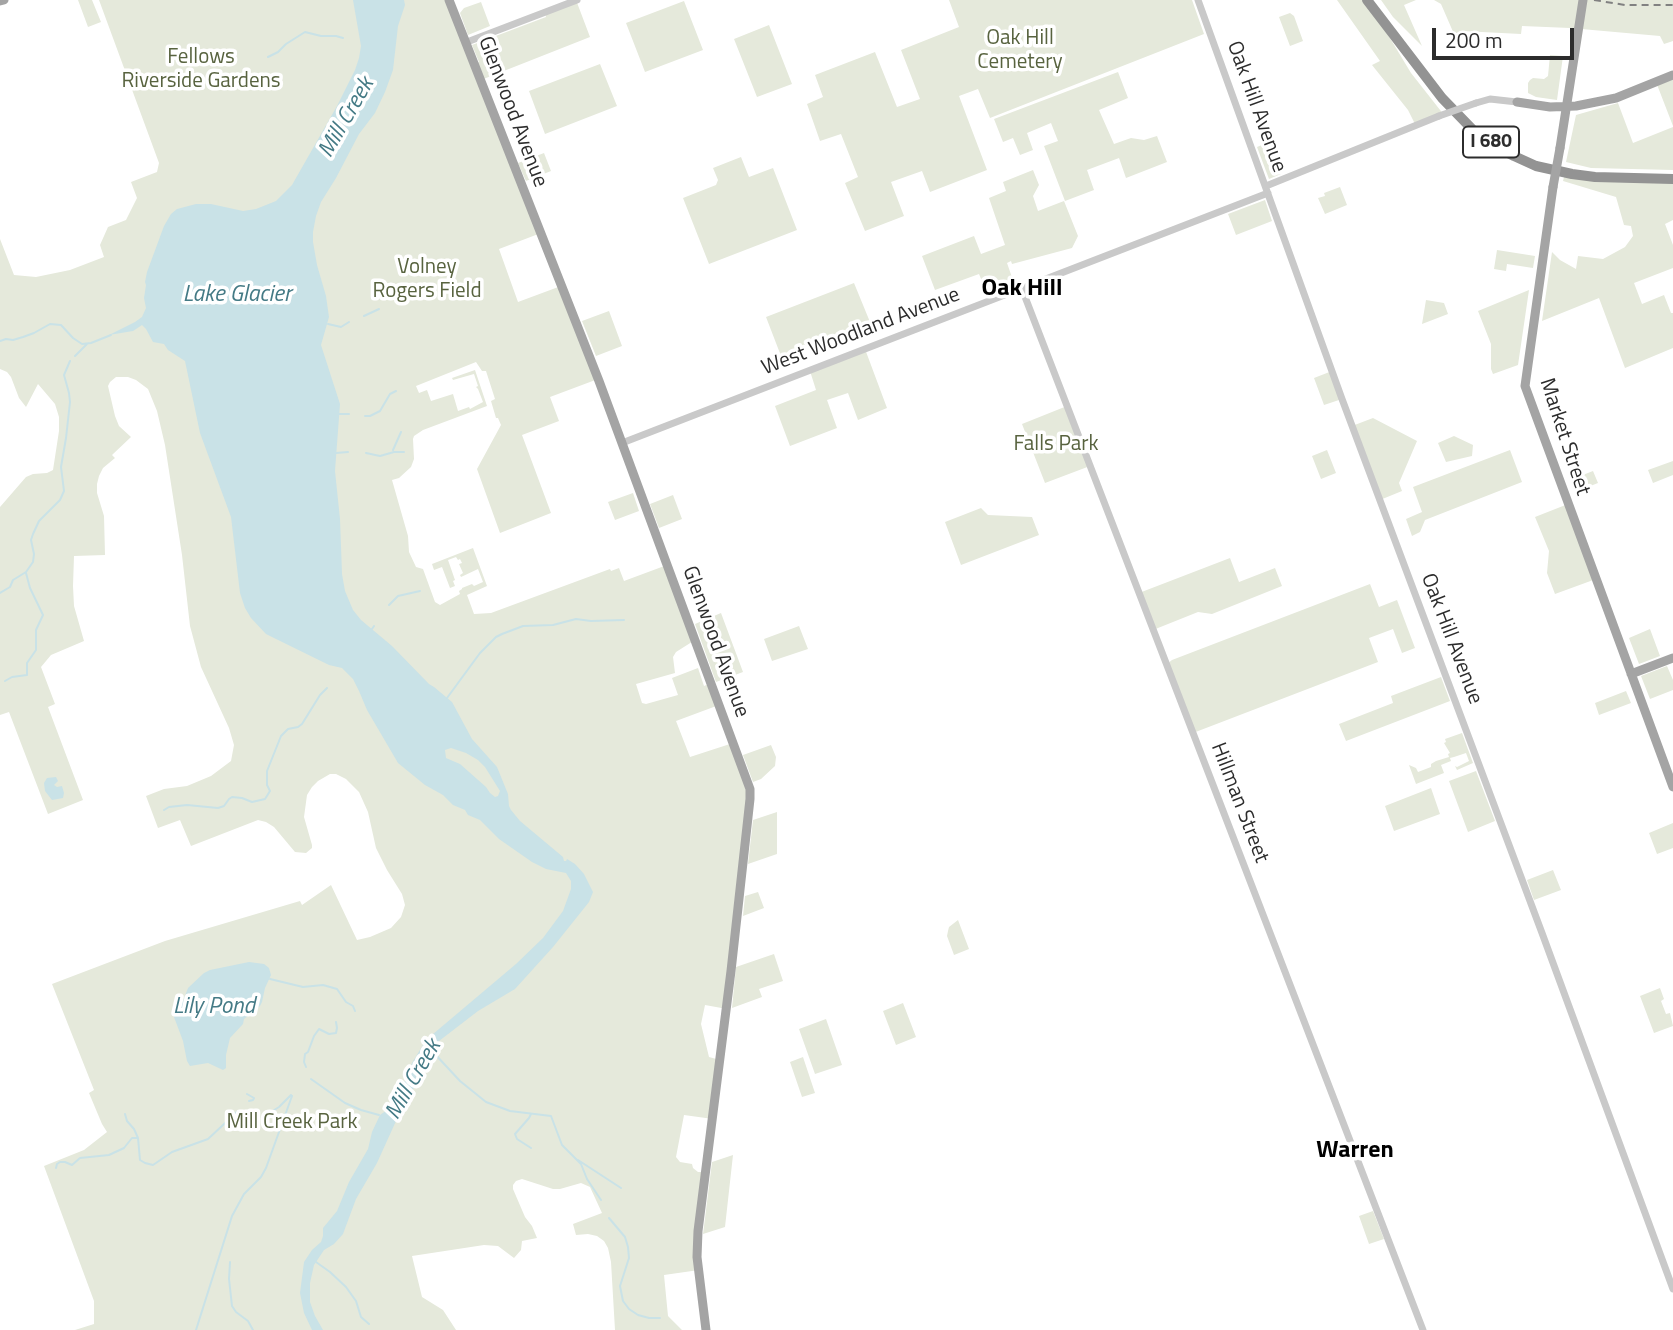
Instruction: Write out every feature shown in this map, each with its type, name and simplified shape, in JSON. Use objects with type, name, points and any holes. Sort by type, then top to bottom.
[{"type":"highway","name":"I 680","points":[[1367,0],[1442,97],[1472,129],[1499,148],[1536,166],[1566,173],[1595,177],[1673,179]]},
{"type":"main road","name":"Glenwood Avenue","points":[[449,0],[622,443],[751,793],[732,971],[698,1231],[697,1257],[706,1330]]},
{"type":"main road","name":"Market Street","points":[[1583,0],[1525,386],[1673,787]]},
{"type":"main road","name":"West Woodland Avenue","points":[[1517,102],[1550,107],[1576,106],[1616,98],[1673,75]]},
{"type":"main road","points":[[1631,674],[1673,658]]},
{"type":"street","points":[[467,43],[577,0]]},
{"type":"street","name":"Oak Hill Avenue","points":[[1198,0],[1342,398],[1673,1289]]},
{"type":"street","name":"West Woodland Avenue","points":[[622,443],[1022,289],[1267,190],[1439,116],[1490,99],[1517,102]]},
{"type":"street","name":"Hillman Street","points":[[1022,289],[1423,1330]]},
{"type":"green space","points":[[78,0],[92,0],[101,22],[88,27]]},
{"type":"green space","name":"Mill Creek Park","points":[[99,0],[449,0],[475,64],[479,62],[472,45],[546,17],[545,12],[576,0],[590,37],[481,80],[541,233],[499,249],[518,302],[561,286],[598,379],[550,397],[559,421],[522,435],[551,513],[500,533],[477,469],[501,425],[491,401],[495,399],[486,371],[482,371],[476,362],[416,386],[419,393],[427,390],[431,401],[453,394],[458,411],[469,407],[470,409],[483,402],[474,374],[453,380],[452,378],[475,370],[487,406],[423,430],[414,436],[414,459],[411,467],[399,478],[392,480],[408,536],[409,552],[416,567],[423,569],[435,602],[440,605],[460,594],[462,588],[483,582],[478,569],[461,577],[463,573],[459,564],[462,563],[456,557],[448,560],[455,580],[455,586],[450,588],[442,567],[434,570],[432,564],[473,548],[487,586],[467,595],[474,614],[491,613],[610,569],[619,568],[624,581],[667,565],[695,640],[676,652],[673,657],[675,673],[636,684],[642,703],[678,695],[672,678],[698,668],[704,686],[711,683],[719,705],[676,721],[690,757],[733,743],[749,784],[727,1009],[705,1005],[701,1024],[709,1057],[720,1060],[713,1119],[684,1115],[676,1157],[680,1162],[692,1164],[698,1172],[706,1172],[699,1270],[664,1275],[668,1316],[682,1330],[615,1330],[608,1248],[597,1236],[576,1235],[573,1224],[602,1213],[590,1187],[581,1183],[553,1189],[522,1179],[516,1181],[513,1189],[537,1238],[522,1241],[521,1250],[514,1258],[498,1246],[484,1245],[412,1256],[422,1297],[443,1310],[456,1330],[75,1330],[94,1324],[94,1301],[44,1166],[84,1150],[107,1132],[89,1093],[94,1090],[52,984],[165,941],[300,901],[302,905],[331,885],[357,940],[391,928],[401,917],[405,905],[402,894],[376,848],[368,812],[359,792],[346,779],[336,774],[330,774],[318,781],[307,795],[304,817],[312,848],[306,853],[295,852],[274,827],[258,820],[191,846],[180,820],[158,828],[146,796],[164,789],[187,786],[211,776],[231,761],[234,745],[201,667],[190,626],[182,555],[157,411],[148,389],[136,380],[116,377],[108,386],[119,426],[131,437],[112,455],[115,458],[103,468],[97,484],[104,516],[105,555],[74,556],[74,606],[84,641],[51,655],[41,667],[55,704],[48,707],[83,800],[48,814],[9,712],[0,715],[0,507],[26,477],[53,470],[59,417],[55,404],[38,384],[26,407],[19,398],[11,377],[0,369],[0,239],[14,275],[36,277],[70,270],[104,257],[100,245],[108,227],[126,220],[137,198],[131,182],[157,172],[159,163]]},
{"type":"green space","name":"Oak Hill Cemetery","points":[[949,0],[1192,0],[1204,34],[990,118],[978,89],[959,96],[987,170],[930,192],[922,171],[891,182],[904,216],[865,231],[845,183],[858,177],[841,134],[820,141],[807,104],[823,97],[815,75],[875,52],[897,107],[920,99],[901,50],[959,27]]},
{"type":"green space","points":[[1337,0],[1367,0],[1411,73],[1444,115],[1416,126],[1408,110],[1372,65],[1380,61]]},
{"type":"green space","points":[[1381,0],[1416,0],[1404,5],[1422,46],[1393,17]]},
{"type":"green space","points":[[1434,0],[1673,0],[1673,41],[1664,44],[1660,36],[1522,26],[1521,34],[1462,31],[1454,34],[1441,4]]},
{"type":"green space","points":[[684,1],[703,50],[645,72],[626,23]]},
{"type":"green space","points":[[481,2],[490,26],[468,35],[460,13],[464,8]]},
{"type":"green space","points":[[1290,13],[1294,16],[1303,41],[1290,46],[1279,17]]},
{"type":"green space","points":[[769,25],[792,84],[757,97],[734,39]]},
{"type":"green space","points":[[1550,55],[1563,56],[1557,100],[1528,93],[1530,80],[1548,76]]},
{"type":"green space","points":[[600,64],[617,106],[545,134],[529,91]]},
{"type":"green space","points":[[1118,72],[1128,98],[1099,110],[1114,144],[1131,138],[1144,140],[1157,136],[1167,162],[1126,178],[1119,158],[1087,170],[1094,190],[1065,201],[1044,146],[1058,141],[1051,123],[1027,133],[1033,150],[1020,155],[1013,138],[1003,142],[994,119]]},
{"type":"green space","points":[[1673,75],[1673,126],[1656,82]]},
{"type":"green space","points":[[1618,103],[1633,143],[1673,127],[1673,170],[1591,168],[1566,162],[1576,115]]},
{"type":"green space","points":[[1269,142],[1281,174],[1269,179],[1257,147]]},
{"type":"green space","points":[[544,153],[551,171],[526,181],[518,163]]},
{"type":"green space","points":[[741,157],[749,177],[773,168],[797,230],[709,264],[683,198],[716,185],[718,180],[713,168]]},
{"type":"green space","points":[[1033,170],[1039,185],[1033,196],[1038,211],[1064,201],[1078,236],[1072,248],[1007,263],[1015,286],[988,296],[979,274],[935,290],[922,256],[974,236],[981,254],[1005,245],[989,198],[1006,191],[1003,182]]},
{"type":"green space","points":[[1565,173],[1673,179],[1673,220],[1665,224],[1673,245],[1673,268],[1634,283],[1642,304],[1664,295],[1673,313],[1673,348],[1625,368],[1599,298],[1542,321],[1552,252],[1576,269],[1578,256],[1603,259],[1625,247],[1633,236],[1631,226],[1624,225],[1616,197],[1563,181]]},
{"type":"green space","points":[[1340,187],[1347,205],[1325,214],[1318,198]]},
{"type":"green space","points":[[1265,200],[1272,221],[1236,235],[1228,214]]},
{"type":"green space","points":[[1497,250],[1535,256],[1533,268],[1507,264],[1506,271],[1494,269]]},
{"type":"green space","points":[[854,283],[870,322],[781,356],[766,317]]},
{"type":"green space","points":[[1529,290],[1518,365],[1493,374],[1491,344],[1478,311]]},
{"type":"green space","points":[[1426,300],[1444,303],[1448,314],[1422,324]]},
{"type":"green space","points":[[609,311],[622,346],[596,356],[582,321]]},
{"type":"green space","points":[[865,349],[887,408],[858,420],[848,393],[827,400],[837,428],[790,446],[775,406],[816,390],[810,371]]},
{"type":"green space","points":[[1332,371],[1342,399],[1324,405],[1314,378]]},
{"type":"green space","name":"Falls Park","points":[[1067,406],[1090,466],[1045,483],[1022,424]]},
{"type":"green space","points":[[1373,418],[1417,441],[1399,483],[1402,491],[1380,500],[1352,426]]},
{"type":"green space","points":[[1454,436],[1473,445],[1472,456],[1446,462],[1438,443]]},
{"type":"green space","points":[[1327,450],[1336,473],[1321,479],[1312,456]]},
{"type":"green space","points":[[1510,450],[1522,482],[1425,520],[1420,532],[1412,536],[1406,519],[1422,512],[1413,487]]},
{"type":"green space","points":[[1673,461],[1673,475],[1653,483],[1648,470]]},
{"type":"green space","points":[[1593,471],[1598,483],[1575,492],[1570,480]]},
{"type":"green space","points":[[633,493],[639,511],[615,520],[608,502]]},
{"type":"green space","points":[[673,495],[682,519],[659,528],[650,504]]},
{"type":"green space","points":[[1568,504],[1596,579],[1555,594],[1547,573],[1549,551],[1535,517]]},
{"type":"green space","points":[[981,508],[988,515],[1032,517],[1039,535],[961,565],[945,522]]},
{"type":"green space","points":[[1230,558],[1239,582],[1275,568],[1282,586],[1212,614],[1198,612],[1153,630],[1139,593]]},
{"type":"green space","points":[[1370,584],[1379,607],[1397,600],[1415,648],[1402,653],[1393,629],[1369,638],[1378,662],[1193,733],[1167,664]]},
{"type":"green space","points":[[721,613],[743,672],[716,682],[695,624]]},
{"type":"green space","points":[[799,626],[808,649],[772,661],[764,639]]},
{"type":"green space","points":[[1650,629],[1660,656],[1639,664],[1629,638]]},
{"type":"green space","points":[[1667,666],[1673,680],[1673,690],[1650,699],[1641,676]]},
{"type":"green space","points":[[1441,677],[1450,701],[1346,741],[1339,724],[1393,703],[1391,696]]},
{"type":"green space","points":[[1626,691],[1631,703],[1599,715],[1595,703]]},
{"type":"green space","points":[[1462,733],[1473,763],[1457,770],[1455,766],[1469,761],[1466,753],[1450,758],[1451,761],[1441,765],[1444,773],[1416,784],[1409,765],[1418,772],[1449,757],[1445,739]]},
{"type":"green space","points":[[771,745],[776,757],[775,766],[761,779],[753,782],[743,755]]},
{"type":"green space","points":[[1476,771],[1495,821],[1468,832],[1449,781]]},
{"type":"green space","points":[[1431,788],[1440,814],[1394,831],[1385,806]]},
{"type":"green space","points":[[777,812],[777,854],[748,864],[753,820]]},
{"type":"green space","points":[[1673,823],[1673,848],[1657,854],[1649,833]]},
{"type":"green space","points":[[1553,870],[1561,890],[1534,900],[1527,880]]},
{"type":"green space","points":[[758,892],[764,908],[743,916],[745,896]]},
{"type":"green space","points":[[958,920],[969,949],[954,955],[947,936],[949,927]]},
{"type":"green space","points":[[774,954],[783,981],[759,989],[762,997],[732,1008],[736,967]]},
{"type":"green space","points":[[1660,988],[1664,999],[1661,1001],[1666,1014],[1670,1013],[1673,1026],[1654,1033],[1640,996]]},
{"type":"green space","points":[[903,1003],[916,1037],[896,1045],[883,1011]]},
{"type":"green space","points":[[826,1019],[842,1065],[815,1074],[799,1029]]},
{"type":"green space","points":[[803,1057],[815,1093],[802,1097],[790,1062]]},
{"type":"green space","points":[[733,1155],[725,1227],[703,1234],[712,1162]]},
{"type":"green space","points":[[1373,1211],[1384,1239],[1369,1244],[1359,1216]]},
{"type":"water","name":"Lake Glacier","points":[[353,0],[404,0],[393,70],[385,92],[321,202],[313,232],[317,265],[329,317],[321,345],[340,404],[335,471],[345,591],[353,610],[361,620],[452,702],[472,739],[497,767],[508,794],[511,810],[520,821],[563,857],[564,861],[567,859],[575,864],[584,874],[593,892],[589,902],[553,947],[515,989],[478,1011],[439,1041],[356,1199],[343,1234],[324,1250],[314,1265],[310,1302],[323,1330],[312,1330],[304,1313],[300,1293],[304,1262],[321,1242],[323,1228],[337,1211],[349,1182],[368,1149],[380,1115],[397,1101],[412,1063],[426,1040],[543,938],[563,911],[571,889],[571,881],[566,873],[546,869],[532,862],[499,839],[480,820],[453,805],[398,763],[367,710],[353,679],[342,668],[329,665],[266,634],[251,618],[240,593],[231,517],[200,433],[185,361],[168,350],[164,344],[153,342],[142,325],[133,331],[109,335],[142,317],[146,308],[144,298],[147,272],[164,226],[177,209],[196,204],[211,204],[243,211],[256,209],[276,201],[292,185],[355,70],[361,46]],"holes":[[[451,748],[466,753],[485,767],[500,791],[498,796],[490,793],[460,764],[446,758],[445,750]]]},
{"type":"water","points":[[56,777],[58,781],[54,785],[62,786],[64,793],[63,798],[52,800],[45,791],[44,783],[47,778]]},
{"type":"water","name":"Lily Pond","points":[[249,962],[264,964],[271,975],[260,1006],[244,1019],[243,1024],[230,1038],[226,1068],[223,1070],[208,1063],[190,1066],[174,1017],[175,1010],[183,1001],[188,988],[204,973]]},
{"type":"waterway","points":[[268,57],[305,32],[343,38]]},
{"type":"waterway","points":[[364,316],[379,309]]},
{"type":"waterway","points":[[328,324],[341,327],[349,322]]},
{"type":"waterway","points":[[0,341],[23,337],[50,324],[61,325],[82,344],[111,335]]},
{"type":"waterway","points":[[75,356],[87,344]]},
{"type":"waterway","points":[[0,593],[26,572],[33,562],[33,534],[39,521],[60,500],[64,491],[61,467],[70,402],[64,375],[70,361]]},
{"type":"waterway","points":[[365,416],[380,411],[390,394],[396,391]]},
{"type":"waterway","points":[[339,414],[349,414]]},
{"type":"waterway","points":[[393,450],[401,432]]},
{"type":"waterway","points":[[336,453],[348,452]]},
{"type":"waterway","points":[[366,453],[380,456],[404,452]]},
{"type":"waterway","points":[[5,681],[27,675],[27,663],[36,650],[36,630],[43,615],[26,573]]},
{"type":"waterway","points":[[389,605],[398,596],[420,591]]},
{"type":"waterway","points":[[447,698],[480,653],[502,634],[523,626],[553,625],[576,619],[624,620]]},
{"type":"waterway","points":[[164,810],[187,805],[218,808],[224,806],[232,797],[252,802],[265,799],[270,791],[267,771],[281,736],[288,729],[302,724],[327,688]]},
{"type":"waterway","points":[[270,979],[303,987],[323,985],[337,989],[355,1011]]},
{"type":"waterway","points":[[306,1067],[305,1054],[314,1036],[319,1029],[329,1034],[336,1033],[336,1022]]},
{"type":"waterway","name":"Mill Creek","points":[[433,1052],[460,1081],[486,1102],[510,1111],[551,1116],[562,1145],[581,1164],[601,1200]]},
{"type":"waterway","name":"Mill Creek","points":[[311,1079],[345,1103],[379,1115]]},
{"type":"waterway","points":[[247,1094],[254,1098],[249,1101]]},
{"type":"waterway","points":[[271,1112],[291,1095]]},
{"type":"waterway","points":[[196,1330],[232,1216],[244,1194],[266,1168],[292,1096]]},
{"type":"waterway","points":[[125,1114],[138,1138],[140,1160],[153,1165],[172,1152],[208,1139],[238,1111]]},
{"type":"waterway","points":[[531,1114],[515,1134],[517,1139],[531,1148]]},
{"type":"waterway","points":[[56,1168],[60,1162],[72,1165],[80,1158],[109,1155],[124,1148],[132,1138],[137,1138]]},
{"type":"waterway","points":[[578,1160],[621,1188]]},
{"type":"waterway","points":[[609,1218],[625,1237],[628,1247],[629,1258],[620,1286],[623,1301],[638,1315],[660,1318]]},
{"type":"waterway","points":[[230,1262],[232,1306],[248,1321],[253,1330]]},
{"type":"waterway","points":[[316,1262],[346,1287],[356,1301],[361,1317],[369,1324]]},
{"type":"railway","points":[[1594,0],[1625,5],[1673,5]]},
{"type":"district","name":"Oak Hill","points":[[1022,289]]},
{"type":"district","name":"Warren","points":[[1355,1151]]},
{"type":"park label","name":"Fellows Riverside Gardens","points":[[201,70]]},
{"type":"park label","name":"Volney Rogers Field","points":[[427,280]]}]
